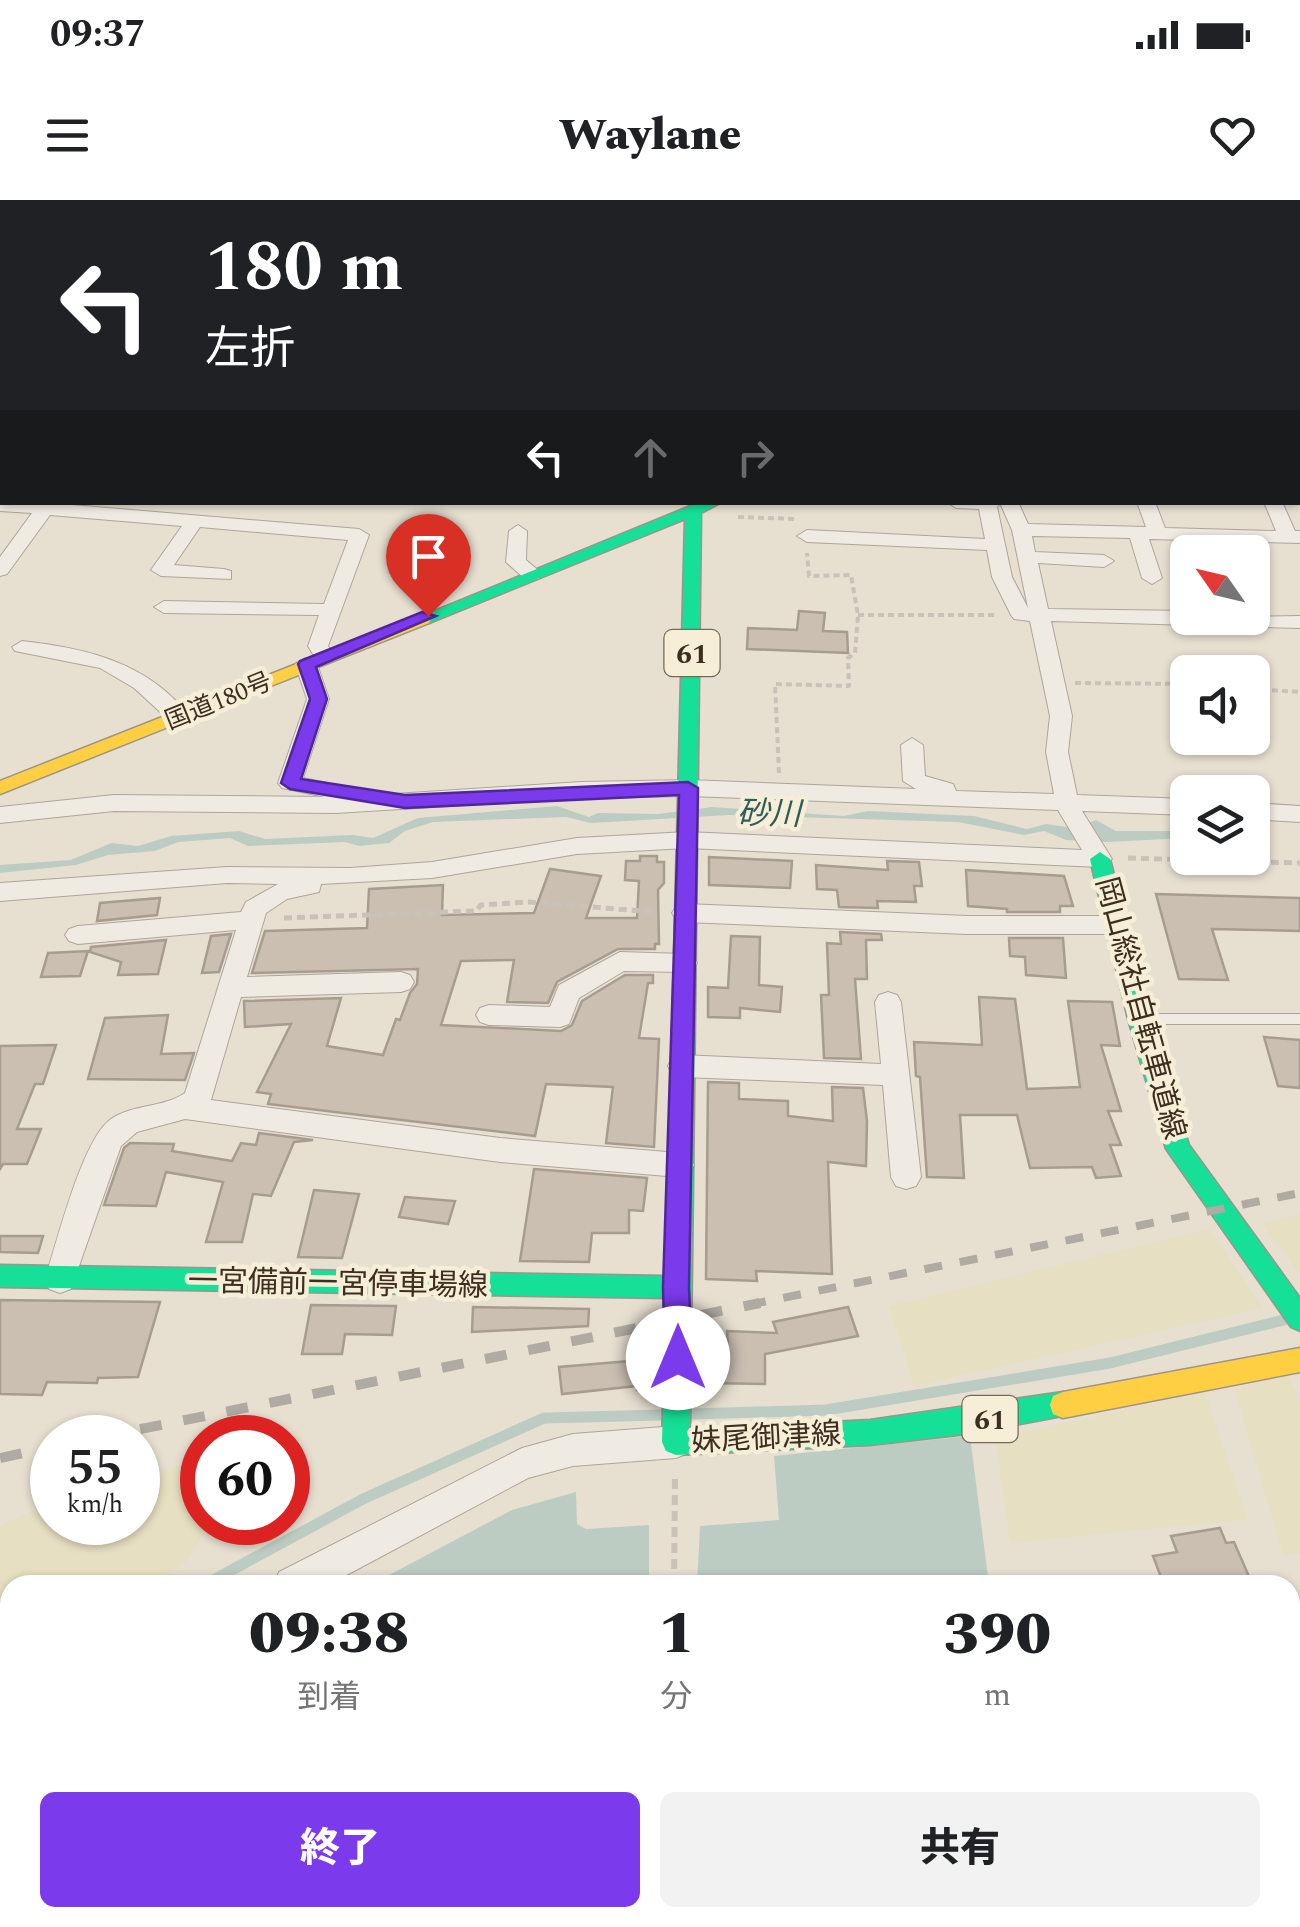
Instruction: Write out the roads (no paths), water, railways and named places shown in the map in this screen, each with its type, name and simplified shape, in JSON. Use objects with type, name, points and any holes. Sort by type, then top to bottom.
[{"type":"main road","name":"国道180号","points":[[0,788],[693,507]]},
{"type":"main road","name":"妹尾御津線","points":[[693,507],[676,1435],[752,1442],[982,1420],[1300,1360]]},
{"type":"main road","name":"岡山総社自転車道線","points":[[1098,856],[1138,1018],[1178,1149],[1300,1319]]},
{"type":"main road","name":"一宮備前一宮停車場線","points":[[0,1276],[676,1287]]},
{"type":"street","points":[[996,505],[996,545],[1002,577],[1030,615]]},
{"type":"street","points":[[998,505],[1020,530],[1030,615],[1060,716],[1057,752],[1067,804],[1098,856]]},
{"type":"street","points":[[1146,505],[1152,578]]},
{"type":"street","points":[[1275,505],[1294,537]]},
{"type":"street","points":[[0,506],[154,510],[194,522],[359,535],[318,646],[318,699],[290,783],[405,801]]},
{"type":"street","points":[[0,570],[48,506]]},
{"type":"street","points":[[194,522],[161,570],[224,575]]},
{"type":"street","points":[[1020,530],[1294,537]]},
{"type":"street","points":[[518,531],[516,562],[532,575]]},
{"type":"street","points":[[806,538],[996,545]]},
{"type":"street","points":[[1026,557],[1104,560]]},
{"type":"street","points":[[164,607],[330,610]]},
{"type":"street","points":[[1030,615],[1170,616]]},
{"type":"street","points":[[1270,621],[1300,622]]},
{"type":"street","points":[[22,648],[90,654],[132,676],[178,716]]},
{"type":"street","points":[[912,745],[914,782],[1023,800]]},
{"type":"street","points":[[0,814],[114,803],[336,806],[688,791],[1170,807]]},
{"type":"street","points":[[1270,812],[1300,814]]},
{"type":"street","points":[[0,892],[227,876],[350,876],[432,870],[577,846],[687,838],[1098,856]]},
{"type":"street","points":[[60,1279],[108,1140],[129,1124],[187,1108],[198,1100],[255,908],[267,898],[350,876]]},
{"type":"street","points":[[0,902],[32,889]]},
{"type":"street","points":[[686,912],[967,924],[1115,925]]},
{"type":"street","points":[[78,935],[251,920]]},
{"type":"street","points":[[489,1015],[560,1016],[568,992],[620,961],[684,963]]},
{"type":"street","points":[[234,987],[401,982]]},
{"type":"street","points":[[888,1002],[906,1177]]},
{"type":"street","points":[[682,1066],[896,1076]]},
{"type":"street","points":[[187,1108],[500,1150],[679,1165]]},
{"type":"street","points":[[311,1575],[522,1464],[574,1450],[676,1435]]},
{"type":"lane","points":[[1138,1018],[1300,1019]]},
{"type":"water","name":"砂川","points":[[557,806],[589,817],[598,813],[658,814],[712,807],[844,816],[868,811],[974,816],[1027,829],[1046,824],[1074,828],[1096,820],[1116,831],[1170,831],[1170,839],[1066,840],[1044,831],[1024,835],[958,822],[729,815],[591,823],[566,817],[433,822],[405,831],[389,843],[359,846],[345,842],[248,846],[230,838],[178,842],[155,851],[108,855],[76,865],[0,873],[0,865],[71,860],[111,843],[138,846],[171,836],[239,831],[265,839],[352,835],[373,838],[418,818]]},
{"type":"water","points":[[970,1436],[988,1575],[698,1575],[700,1526],[779,1520],[774,1456]]},
{"type":"water","points":[[576,1492],[577,1524],[586,1529],[649,1525],[649,1575],[389,1575],[512,1510]]},
{"type":"waterway","points":[[692,1414],[826,1410],[1110,1363],[1300,1316]]},
{"type":"waterway","points":[[222,1575],[363,1499],[544,1418],[662,1415]]},
{"type":"railway","points":[[748,1305],[1300,1193]]},
{"type":"railway","points":[[160,1425],[760,1303]]},
{"type":"railway","points":[[0,1458],[30,1452]]}]
